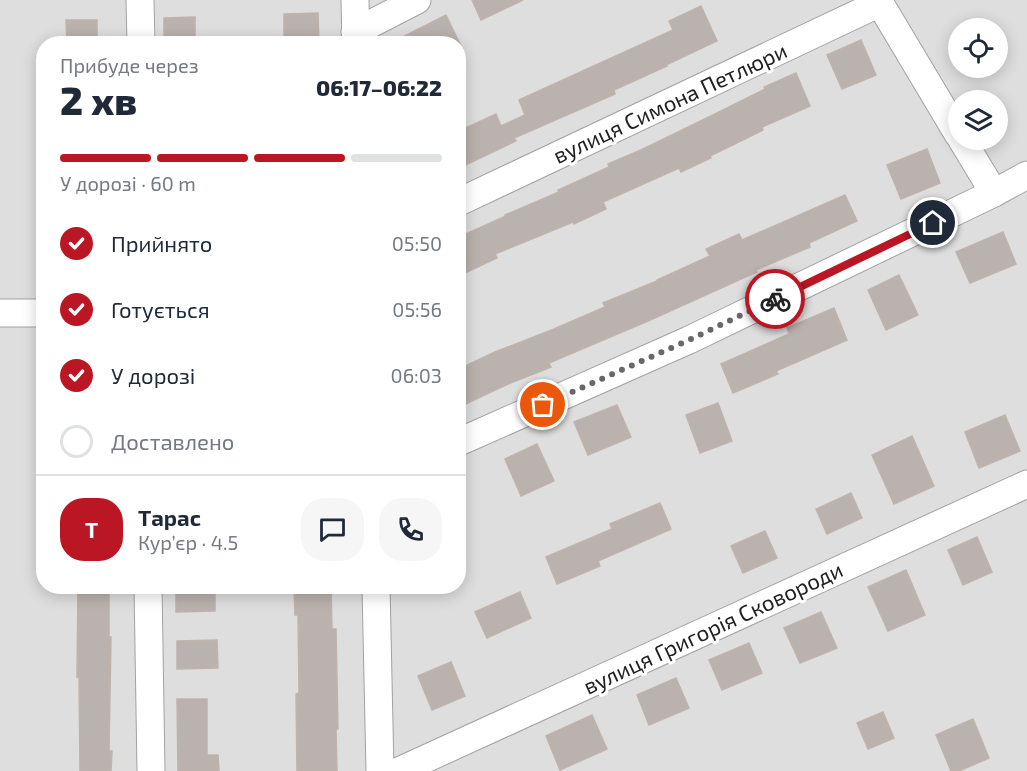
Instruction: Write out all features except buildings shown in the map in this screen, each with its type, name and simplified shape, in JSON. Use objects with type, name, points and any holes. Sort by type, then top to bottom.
[{"type":"street","points":[[140,0],[141,36]]},
{"type":"street","points":[[355,0],[356,36]]},
{"type":"street","points":[[359,36],[417,0]]},
{"type":"street","points":[[879,2],[948,117]]},
{"type":"street","name":"вулиця Симона Петлюри","points":[[466,199],[879,2]]},
{"type":"street","points":[[968,150],[994,193]]},
{"type":"street","points":[[466,439],[689,340],[1027,175]]},
{"type":"street","points":[[0,313],[36,312]]},
{"type":"street","name":"вулиця Григорія Сковороди","points":[[399,771],[1027,484]]},
{"type":"street","points":[[148,594],[151,771]]},
{"type":"street","points":[[376,594],[380,771]]},
{"type":"shaded area","points":[[0,0],[1027,0],[1027,771],[0,771]]},
{"type":"way so far","points":[[543,405],[775,299]]},
{"type":"route","points":[[775,299],[933,223]]}]
